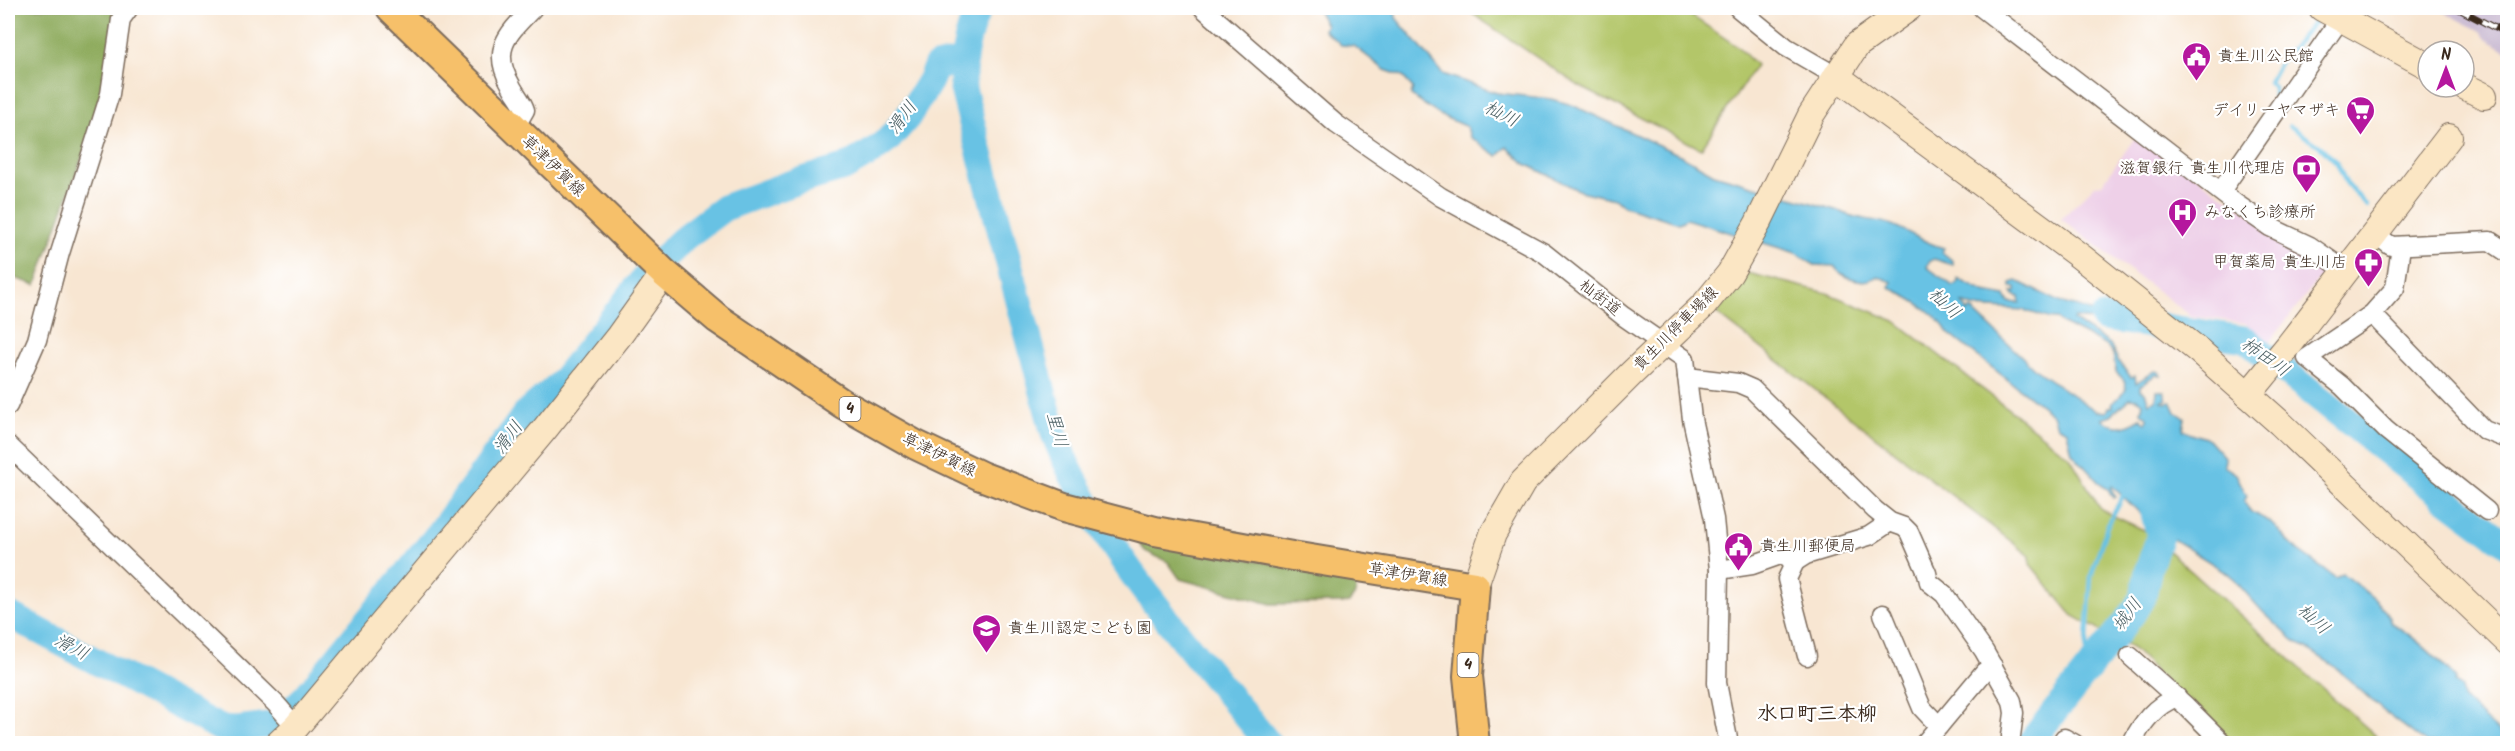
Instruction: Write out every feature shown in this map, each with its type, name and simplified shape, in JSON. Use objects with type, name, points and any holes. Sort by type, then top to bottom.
[{"type":"main road","name":"草津伊賀線","points":[[391,8],[658,267],[718,320],[843,404],[916,445],[981,476],[1064,507],[1155,531],[1475,586]]},
{"type":"main road","name":"4","points":[[1475,586],[1468,676],[1475,744]]},
{"type":"street","points":[[8,406],[37,340],[60,253],[110,94],[121,19],[129,8]]},
{"type":"street","points":[[514,129],[525,110],[500,61],[501,50],[507,37],[533,8]]},
{"type":"street","name":"杣街道","points":[[1203,8],[1336,124],[1441,197],[1544,253],[1623,316],[1685,359],[1692,419],[1710,491],[1719,570],[1717,684],[1729,744]]},
{"type":"street","points":[[1738,8],[1831,84],[2081,257],[2199,351],[2508,642]]},
{"type":"street","name":"貴生川停車場線","points":[[1475,586],[1493,534],[1523,482],[1704,305],[1730,273],[1745,249],[1799,135],[1857,45],[1909,8]]},
{"type":"street","points":[[1982,8],[2133,126],[2270,227],[2310,246],[2346,271]]},
{"type":"street","points":[[2221,191],[2331,13],[2416,59]]},
{"type":"street","points":[[2248,395],[2449,137]]},
{"type":"street","points":[[2375,234],[2391,246],[2490,241],[2508,253]]},
{"type":"street","points":[[2401,247],[2395,288],[2372,314],[2307,358],[2342,386],[2386,430],[2487,512]]},
{"type":"street","points":[[8,445],[276,705],[288,730],[544,430],[619,336],[658,267]]},
{"type":"street","points":[[2372,314],[2484,430],[2508,438]]},
{"type":"street","points":[[1687,377],[1738,383],[1752,389],[1875,510],[1890,522],[1904,527],[1909,532],[1929,582],[1944,594],[1993,666],[2012,701],[2014,714],[2011,736]]},
{"type":"street","points":[[1807,657],[1787,579],[1795,562],[1806,555],[1869,536],[1890,522]]},
{"type":"street","points":[[1719,570],[1752,565],[1783,554],[1795,562]]},
{"type":"street","points":[[1883,614],[1922,708],[1939,726]]},
{"type":"street","points":[[2130,656],[2177,697],[2224,744]]},
{"type":"street","points":[[1924,744],[1984,672],[1993,666]]},
{"type":"street","points":[[2131,744],[2144,722],[2160,705],[2177,697]]},
{"type":"street","points":[[2061,744],[2064,738],[2075,744]]},
{"type":"shaded area","points":[[2437,8],[2507,8],[2507,51],[2486,39],[2480,31]]},
{"type":"shaded area","name":"みなくち診療所","points":[[2137,135],[2327,268],[2270,341],[2245,323],[2191,316],[2061,219],[2095,185],[2102,184]]},
{"type":"green space","points":[[8,8],[125,8],[104,96],[36,285],[8,276]]},
{"type":"green space","points":[[1464,8],[1680,8],[1738,47],[1756,65],[1701,149],[1579,86]]},
{"type":"green space","points":[[1748,273],[1827,293],[1895,321],[2070,457],[2101,510],[2146,531],[2384,743],[2228,743],[2133,649],[2072,615],[2030,564],[2030,556],[1716,313]]},
{"type":"green space","points":[[1136,539],[1356,578],[1356,593],[1349,603],[1271,604],[1180,579],[1168,562],[1145,551]]},
{"type":"water","name":"杣川","points":[[1316,8],[1395,8],[1396,18],[1443,74],[1497,93],[1551,99],[1572,105],[1682,156],[1714,174],[1854,217],[1892,225],[1944,248],[1942,252],[1953,261],[1953,265],[1934,259],[1927,267],[1953,286],[1958,279],[1984,292],[2005,296],[2009,302],[2020,303],[2019,297],[2013,295],[2012,292],[2016,292],[2016,288],[2011,287],[2011,283],[2017,281],[2066,305],[2125,316],[2136,321],[2141,325],[2074,318],[2073,320],[2110,344],[2120,364],[2131,377],[2135,376],[2136,383],[2154,371],[2159,372],[2161,376],[2155,375],[2140,386],[2140,390],[2145,392],[2149,403],[2156,400],[2157,391],[2164,391],[2167,400],[2161,401],[2167,403],[2171,401],[2176,412],[2185,418],[2183,430],[2208,439],[2225,458],[2224,466],[2236,474],[2247,496],[2244,502],[2251,512],[2269,521],[2298,551],[2336,578],[2343,574],[2371,596],[2383,608],[2391,623],[2418,641],[2449,671],[2456,679],[2455,682],[2462,688],[2463,699],[2507,740],[2507,743],[2426,743],[2381,709],[2333,665],[2293,640],[2263,612],[2229,574],[2171,538],[2146,519],[2112,486],[2115,497],[2113,498],[2108,489],[2101,485],[2072,453],[2067,431],[2057,426],[2053,415],[1948,333],[1930,312],[1890,287],[1892,282],[1877,276],[1867,280],[1854,279],[1843,274],[1834,266],[1814,265],[1796,253],[1686,219],[1679,223],[1624,206],[1614,199],[1580,191],[1526,164],[1507,147],[1498,156],[1470,137],[1467,127],[1440,115],[1411,96],[1413,88],[1402,76],[1385,70],[1354,46],[1341,45],[1324,30],[1326,25]],"holes":[[[1963,303],[1973,307],[2024,310],[2057,319],[2107,346],[2113,354],[2116,372],[2124,380],[2126,388],[2121,396],[2112,402],[2113,407],[2109,407],[2107,412],[2096,411],[2036,370],[1971,309],[1968,312]],[[2130,398],[2143,403],[2141,412],[2148,418],[2146,423],[2141,418],[2131,424],[2116,426],[2102,418],[2111,415]]]},
{"type":"waterway","name":"里川","points":[[979,8],[966,47],[963,89],[1054,434],[1095,518],[1121,558],[1179,634],[1269,744]]},
{"type":"waterway","points":[[2274,102],[2274,87],[2269,82],[2278,65],[2318,18]]},
{"type":"waterway","name":"滑川","points":[[8,614],[220,728],[237,729],[276,724],[306,696],[441,531],[526,413],[560,384],[649,272],[684,238],[724,208],[789,184],[844,168],[872,152],[888,140],[907,118],[936,67],[963,61]]},
{"type":"waterway","points":[[2290,126],[2321,147],[2337,163],[2346,183],[2367,206]]},
{"type":"waterway","name":"柿田川","points":[[2103,318],[2245,339],[2433,489],[2508,545]]},
{"type":"waterway","points":[[2254,346],[2262,338]]},
{"type":"waterway","points":[[2085,674],[2091,576],[2107,526],[2125,492]]},
{"type":"waterway","name":"城川","points":[[2029,744],[2133,613],[2143,596],[2149,567],[2160,536],[2149,494]]},
{"type":"railway","points":[[2457,8],[2508,35]]},
{"type":"railway","points":[[2493,8],[2508,16]]},
{"type":"place","name":"貴生川公民館","points":[[2197,82]]},
{"type":"place","name":"デイリーヤマザキ","points":[[2361,136]]},
{"type":"place","name":"滋賀銀行 貴生川代理店","points":[[2307,194]]},
{"type":"place","name":"みなくち診療所","points":[[2183,238]]},
{"type":"place","name":"甲賀薬局 貴生川店","points":[[2368,288]]},
{"type":"place","name":"貴生川郵便局","points":[[1739,572]]},
{"type":"place","name":"貴生川認定こども園","points":[[987,654]]},
{"type":"district","name":"水口町三本柳","points":[[1817,715]]}]
